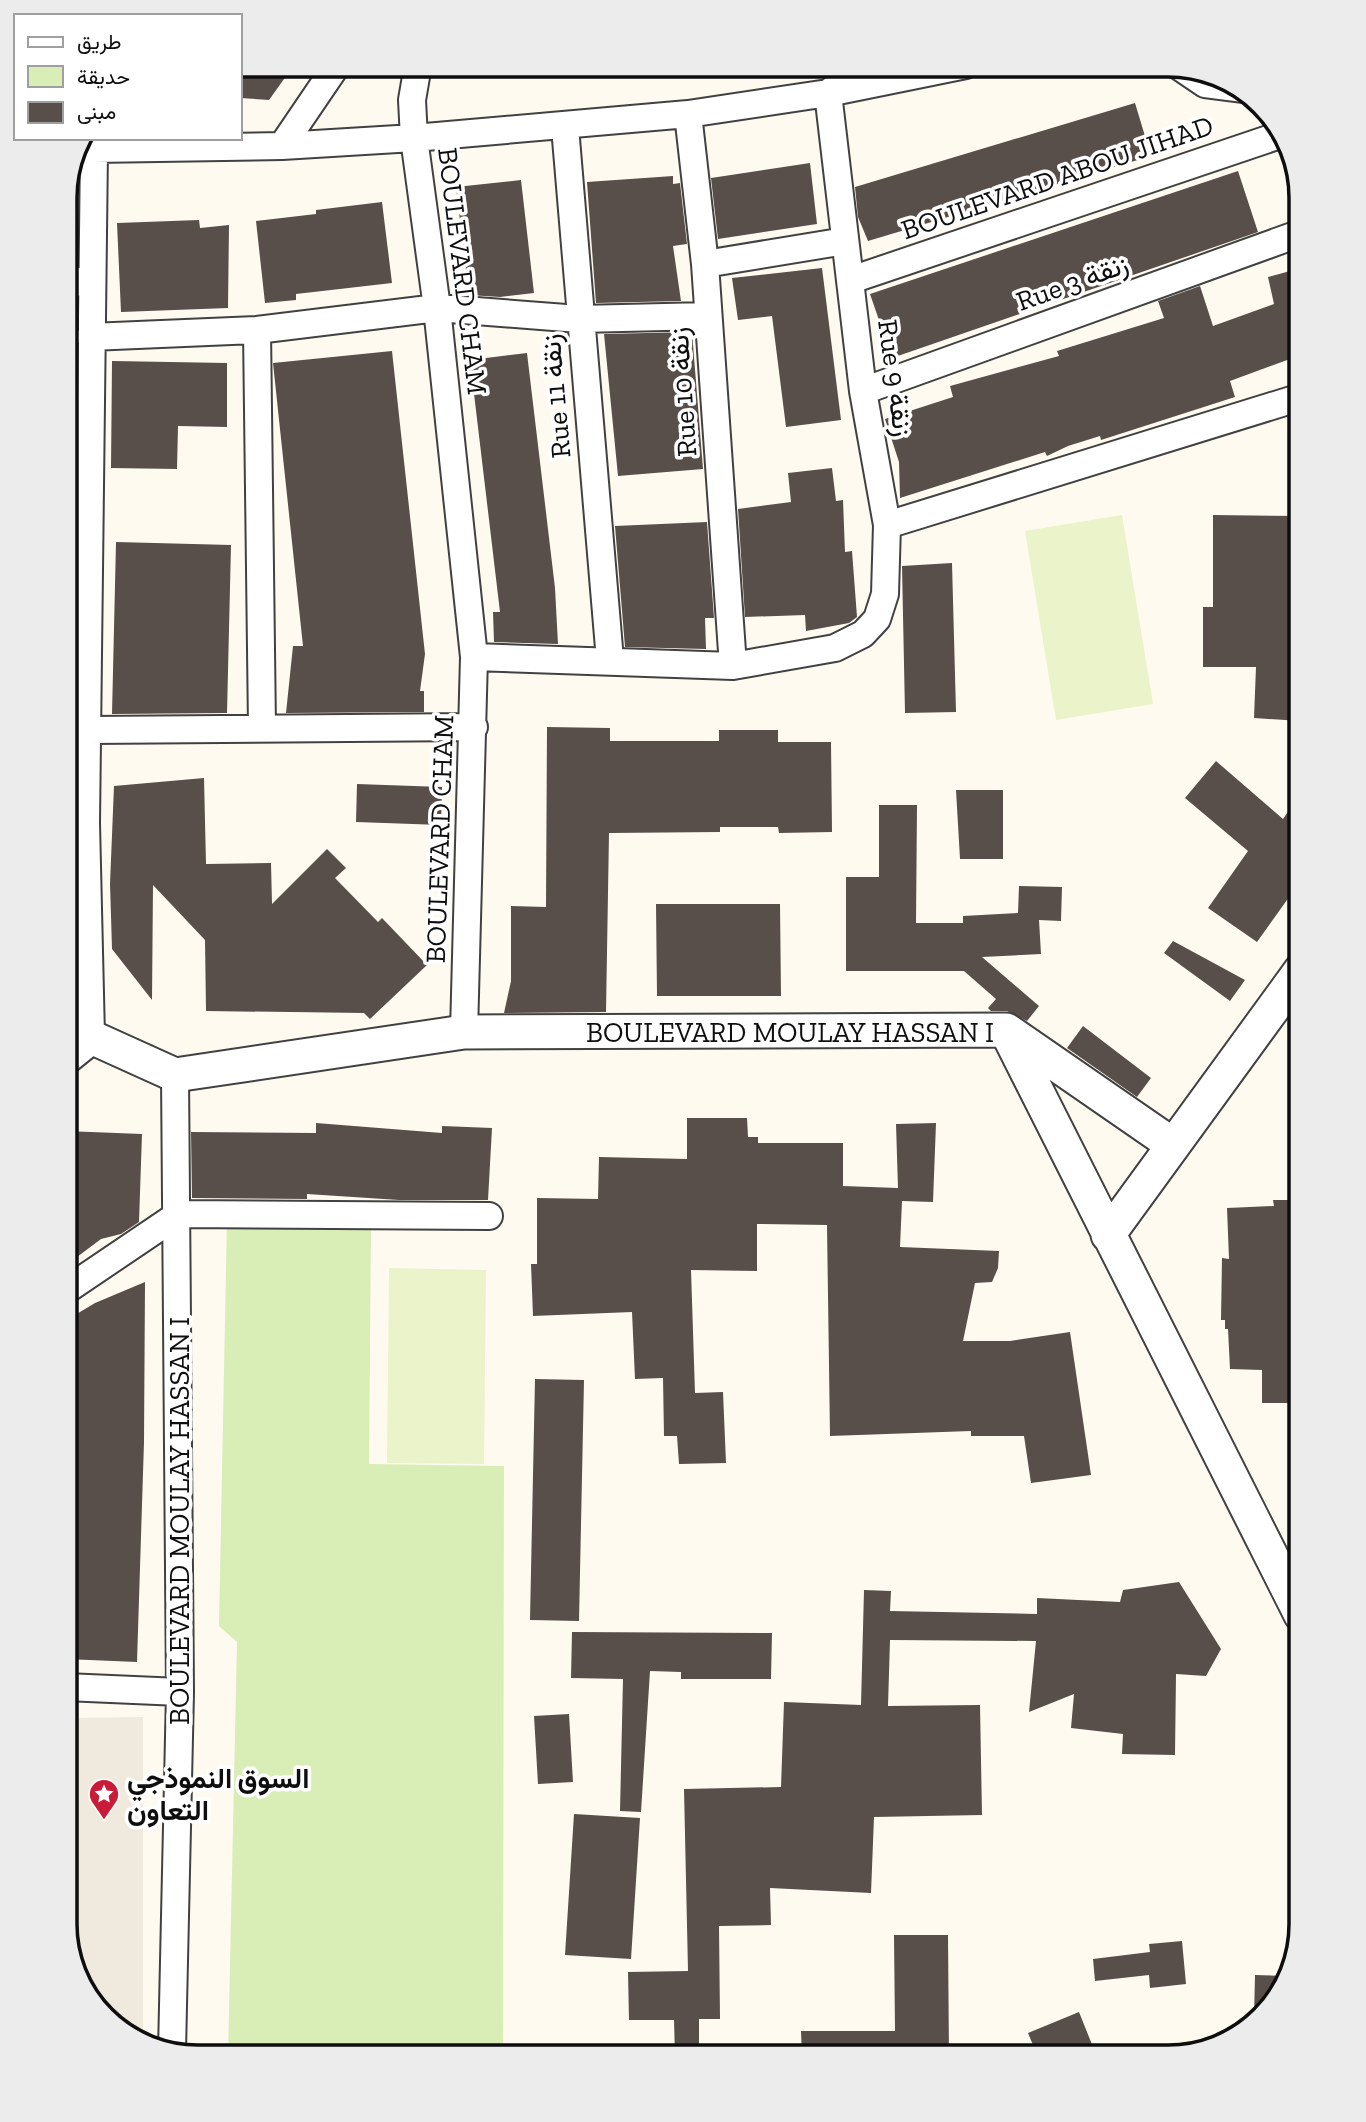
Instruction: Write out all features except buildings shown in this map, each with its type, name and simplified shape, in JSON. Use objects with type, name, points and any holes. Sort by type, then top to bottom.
[{"type":"street","points":[[282,146],[329,77]]},
{"type":"street","points":[[416,77],[412,100],[414,138],[565,127],[688,114],[828,93],[907,77]]},
{"type":"street","points":[[828,93],[850,77]]},
{"type":"street","name":"Rue 9 زنقة","points":[[474,657],[733,666],[835,648],[863,634],[877,619],[885,594],[887,525],[863,391],[828,93]]},
{"type":"street","name":"Rue 10 زنقة","points":[[688,114],[705,264],[733,666]]},
{"type":"street","name":"Rue 11 زنقة","points":[[565,127],[579,319],[610,660]]},
{"type":"street","name":"BOULEVARD ABOU JIHAD","points":[[851,280],[1271,135]]},
{"type":"street","name":"BOULEVARD CHAM","points":[[77,396],[90,337],[89,148],[282,146],[414,138],[437,308],[474,657],[464,1032]]},
{"type":"street","name":"Rue 3 زنقة","points":[[863,391],[1289,237]]},
{"type":"street","points":[[705,264],[845,241]]},
{"type":"street","points":[[77,282],[91,278]]},
{"type":"street","points":[[90,337],[257,330],[437,308],[579,319],[708,316]]},
{"type":"street","points":[[257,330],[262,728]]},
{"type":"street","points":[[887,525],[1289,401]]},
{"type":"street","name":"BOULEVARD CHAM","points":[[77,611],[89,730],[77,810]]},
{"type":"street","points":[[89,730],[474,727]]},
{"type":"street","name":"BOULEVARD CHAM","points":[[77,913],[91,1037]]},
{"type":"street","points":[[1108,1235],[1289,986]]},
{"type":"street","points":[[1006,1030],[1172,1145]]},
{"type":"street","name":"BOULEVARD MOULAY HASSAN I","points":[[172,2042],[180,1692],[175,1075],[464,1032],[1006,1030],[1289,1591]]},
{"type":"street","points":[[77,1048],[91,1037],[175,1075]]},
{"type":"street","points":[[77,1283],[178,1214],[489,1216]]},
{"type":"street","points":[[77,1688],[180,1692]]},
{"type":"green space","points":[[1122,515],[1153,704],[1056,720],[1025,531]]},
{"type":"green space","points":[[227,1218],[371,1222],[369,1464],[504,1466],[503,2045],[228,2045],[237,1642],[219,1626]]},
{"type":"green space","points":[[389,1268],[486,1270],[484,1464],[387,1463]]},
{"type":"shaded area","name":"السوق النموذجي التعاون","points":[[143,1717],[143,2032],[118,2015],[97,1991],[83,1963],[79,1947],[77,1718]]},
{"type":"place","name":"السوق النموذجي التعاون","points":[[104,1821]]}]
